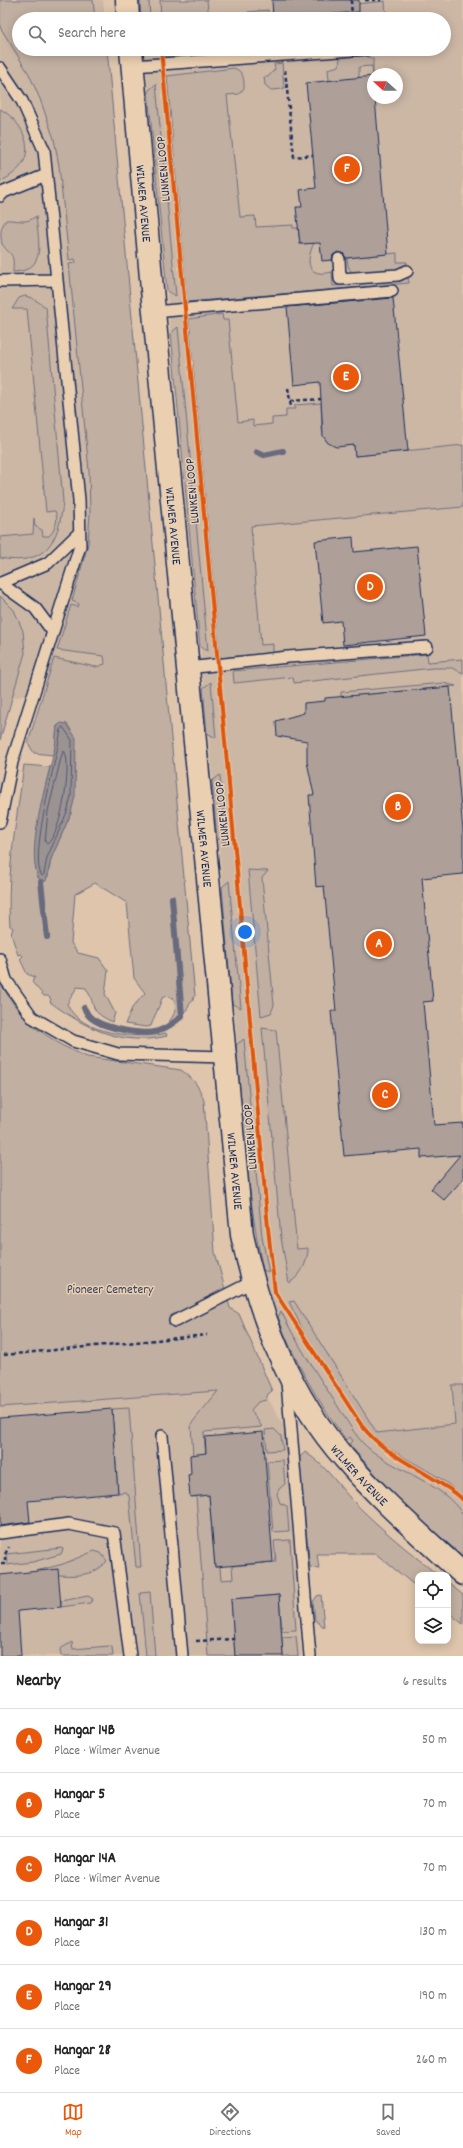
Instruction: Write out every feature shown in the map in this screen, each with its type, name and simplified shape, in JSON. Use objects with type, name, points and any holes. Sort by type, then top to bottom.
[{"type":"street","points":[[127,0],[128,12]]},
{"type":"street","name":"WILMER AVENUE","points":[[132,58],[154,312],[239,1217],[252,1282],[271,1337],[286,1368],[318,1423],[344,1459],[375,1492],[463,1574]]},
{"type":"lane","points":[[132,58],[233,56]]},
{"type":"lane","points":[[0,68],[22,101],[44,150],[79,500],[80,533],[80,546],[12,762],[0,822]]},
{"type":"lane","points":[[0,196],[4,192],[46,174]]},
{"type":"lane","points":[[339,259],[340,279],[398,275],[407,271]]},
{"type":"lane","points":[[0,281],[57,280]]},
{"type":"lane","points":[[154,312],[392,291]]},
{"type":"lane","points":[[0,583],[48,563],[80,533]]},
{"type":"lane","points":[[0,583],[35,608],[52,632]]},
{"type":"lane","points":[[187,668],[288,657],[426,646]]},
{"type":"lane","points":[[0,959],[6,980],[32,1016],[72,1041],[118,1054],[224,1057]]},
{"type":"lane","points":[[175,1321],[252,1282]]},
{"type":"lane","points":[[286,1368],[310,1656]]},
{"type":"lane","points":[[162,1436],[182,1656]]},
{"type":"lane","points":[[0,1533],[69,1524],[114,1533],[130,1656]]},
{"type":"path","points":[[351,0],[352,12]]},
{"type":"path","points":[[365,0],[381,0]]},
{"type":"path","points":[[283,56],[294,157],[313,155]]},
{"type":"path","points":[[288,388],[291,407]]},
{"type":"path","points":[[290,401],[321,399]]},
{"type":"path","points":[[4,1355],[207,1335]]},
{"type":"path","points":[[1,1564],[6,1564],[5,1554]]},
{"type":"path","points":[[194,1642],[234,1639]]},
{"type":"shaded area","points":[[0,0],[103,0],[104,12],[12,12],[12,56],[108,56],[165,671],[0,700]]},
{"type":"shaded area","points":[[140,0],[463,0],[463,1556],[389,1490],[349,1444],[314,1395],[285,1336],[263,1270],[255,1230],[145,56],[451,56],[451,12],[141,12]]},
{"type":"shaded area","points":[[262,1388],[285,1428],[301,1656],[0,1656],[0,1407]]},
{"type":"green space","points":[[0,0],[93,0],[94,12],[12,12],[12,46],[0,27]]},
{"type":"green space","points":[[140,0],[149,0],[150,12],[141,12]]},
{"type":"green space","points":[[160,0],[207,0],[208,12],[161,12]]},
{"type":"green space","points":[[385,1],[386,12],[357,12],[356,4]]},
{"type":"green space","points":[[268,10],[268,12],[248,12]]},
{"type":"green space","points":[[18,56],[108,56],[195,996],[185,1012],[167,1026],[166,1025],[174,1013],[175,1002],[173,998],[166,996],[162,998],[151,1026],[146,1027],[125,1024],[132,1008],[145,993],[134,978],[127,903],[95,883],[75,894],[71,943],[78,953],[99,958],[108,971],[105,994],[115,1013],[112,1022],[99,1014],[94,1008],[86,988],[77,987],[67,1004],[74,1014],[84,1022],[96,1028],[126,1035],[141,1036],[166,1033],[167,1036],[150,1039],[119,1037],[105,1033],[77,1020],[50,1002],[51,999],[48,996],[44,996],[32,982],[35,977],[27,974],[20,959],[23,956],[21,954],[18,955],[11,934],[13,928],[10,926],[9,906],[11,866],[15,825],[24,765],[50,767],[43,795],[37,834],[37,877],[48,877],[51,859],[71,813],[57,726],[55,748],[52,755],[34,753],[28,743],[54,658],[96,667],[105,664],[104,656],[57,650],[71,605],[78,607],[79,604],[72,601],[88,544],[90,512],[89,471],[69,264],[76,263],[75,259],[69,260],[59,166],[54,139],[40,99],[29,74]]},
{"type":"green space","points":[[165,56],[193,56],[168,59],[165,58]]},
{"type":"green space","points":[[366,56],[373,59],[373,68],[372,66],[359,67],[359,78],[329,81],[328,69],[339,66],[340,58]]},
{"type":"green space","points":[[282,63],[284,89],[271,90],[265,85],[264,77],[268,77],[275,69],[274,64]]},
{"type":"green space","points":[[234,68],[242,73],[244,84],[244,88],[239,94],[227,95],[240,217],[255,216],[256,227],[293,225],[293,228],[298,228],[300,244],[314,243],[309,262],[310,267],[317,273],[332,272],[333,286],[398,280],[408,277],[409,283],[187,302],[167,76]]},
{"type":"green space","points":[[156,84],[176,296],[167,291],[148,91]]},
{"type":"green space","points":[[0,109],[13,118],[18,124],[27,146],[22,165],[14,173],[0,182]]},
{"type":"green space","points":[[36,216],[39,244],[36,260],[32,266],[24,270],[13,272],[12,255],[2,244],[2,228],[6,220],[25,221]]},
{"type":"green space","points":[[397,253],[397,262],[407,262],[407,264],[394,271],[356,274],[350,270],[348,266],[347,258]]},
{"type":"green space","points":[[25,296],[32,298],[46,307],[63,501],[58,528],[54,539],[47,548],[28,559],[16,560],[0,558],[0,537],[33,534],[34,518],[35,526],[42,530],[43,536],[49,536],[55,528],[57,518],[55,511],[46,512],[27,309],[12,309],[19,298]]},
{"type":"green space","points":[[222,314],[223,320],[228,320],[238,422],[253,420],[253,426],[272,424],[272,418],[286,417],[286,409],[295,409],[295,405],[321,403],[322,431],[327,442],[342,446],[354,445],[355,456],[463,445],[463,507],[251,526],[261,645],[273,644],[273,653],[220,658],[189,319]]},
{"type":"green space","points":[[178,327],[208,651],[200,647],[171,333]]},
{"type":"green space","points":[[0,596],[14,610],[23,631],[25,653],[0,740]]},
{"type":"green space","points":[[427,654],[428,662],[463,659],[463,673],[452,668],[433,668],[294,683],[293,677],[234,683],[233,671]]},
{"type":"green space","points":[[211,682],[216,738],[207,733],[203,688]]},
{"type":"green space","points":[[443,683],[456,686],[341,697],[341,692]]},
{"type":"green space","points":[[220,775],[226,843],[217,838],[212,781]]},
{"type":"green space","points":[[248,870],[268,871],[262,878],[274,1005],[271,1013],[261,1016]]},
{"type":"green space","points":[[229,881],[241,1008],[232,1004],[222,887]]},
{"type":"green space","name":"Pioneer Cemetery","points":[[0,983],[15,1006],[34,1027],[63,1046],[87,1057],[181,1070],[196,1083],[200,1091],[204,1101],[215,1252],[230,1308],[239,1314],[272,1391],[268,1394],[266,1400],[258,1402],[251,1410],[262,1427],[204,1432],[207,1473],[194,1474],[191,1424],[218,1391],[0,1407]]},
{"type":"green space","points":[[262,1028],[276,1030],[297,1249],[308,1248],[307,1258],[303,1268],[297,1277],[289,1283],[281,1238]]},
{"type":"green space","points":[[244,1039],[262,1237],[269,1273],[263,1270],[253,1214],[246,1158],[236,1045]]},
{"type":"green space","points":[[294,1301],[377,1433],[455,1424],[452,1385],[463,1385],[463,1497],[439,1478],[387,1446],[364,1426],[304,1332],[289,1302]]},
{"type":"green space","points":[[281,1311],[308,1359],[351,1427],[363,1443],[378,1456],[432,1486],[455,1504],[463,1515],[463,1556],[420,1520],[389,1490],[349,1444],[353,1441],[350,1437],[346,1440],[316,1396],[291,1350],[278,1317]]},
{"type":"green space","points":[[129,1408],[141,1567],[136,1567],[129,1496],[126,1492],[118,1493],[112,1409]]},
{"type":"green space","points":[[274,1429],[281,1436],[283,1450],[267,1451],[265,1430]]},
{"type":"green space","points":[[305,1452],[312,1457],[371,1518],[434,1572],[415,1572],[415,1586],[376,1554],[317,1554],[319,1569],[310,1567],[298,1459]]},
{"type":"green space","points":[[283,1460],[285,1484],[279,1489],[277,1494],[280,1503],[287,1506],[289,1531],[273,1532],[267,1461]]},
{"type":"green space","points":[[209,1495],[215,1567],[220,1567],[221,1580],[233,1579],[232,1566],[276,1562],[274,1541],[290,1540],[296,1630],[282,1631],[279,1595],[231,1599],[235,1656],[208,1656],[196,1496]]},
{"type":"green space","points":[[63,1549],[61,1554],[33,1562],[7,1565],[6,1554]]},
{"type":"green space","points":[[94,1551],[101,1553],[107,1561],[93,1572],[64,1575],[36,1571],[63,1564]]},
{"type":"green space","points":[[451,1585],[463,1595],[463,1624],[451,1614]]},
{"type":"green space","points":[[150,1592],[155,1656],[146,1656],[140,1593]]},
{"type":"green space","points":[[321,1595],[324,1627],[315,1620],[313,1602],[317,1596]]},
{"type":"green space","points":[[88,1596],[93,1599],[90,1603],[61,1607],[61,1601]]},
{"type":"green space","points":[[296,1636],[298,1656],[283,1656],[282,1637]]},
{"type":"green space","points":[[72,1642],[73,1649],[112,1647],[113,1656],[61,1656],[60,1649]]},
{"type":"water","points":[[61,723],[67,724],[76,738],[75,796],[71,813],[51,859],[46,881],[41,882],[36,870],[34,855],[35,836],[55,747],[57,726]]},
{"type":"building","points":[[272,0],[359,0],[359,12],[273,12]]},
{"type":"building","points":[[367,77],[367,104],[376,104],[388,254],[346,258],[343,253],[338,252],[333,255],[332,260],[322,261],[320,243],[300,244],[296,207],[302,207],[300,190],[316,188],[306,83]]},
{"type":"building","points":[[393,298],[408,451],[355,456],[354,445],[336,447],[328,443],[323,436],[320,382],[294,385],[287,307]]},
{"type":"building","points":[[353,537],[354,552],[417,546],[426,636],[343,645],[341,621],[323,623],[315,541]]},
{"type":"building","points":[[450,687],[463,831],[463,874],[422,878],[433,1001],[423,1002],[434,1125],[463,1123],[463,1179],[444,1200],[431,1189],[460,1155],[421,1158],[421,1149],[344,1156],[331,1011],[336,1011],[324,886],[316,887],[309,795],[314,795],[307,762],[307,741],[277,736],[276,721],[304,713],[304,703],[325,701],[325,698]]},
{"type":"building","points":[[112,1409],[118,1493],[28,1501],[30,1522],[0,1526],[0,1418]]},
{"type":"building","points":[[263,1432],[273,1562],[215,1567],[209,1495],[190,1497],[188,1475],[191,1474],[190,1455],[206,1453],[205,1437]]},
{"type":"building","points":[[58,1569],[61,1607],[18,1611],[21,1656],[0,1656],[0,1575]]},
{"type":"building","points":[[279,1595],[283,1656],[235,1656],[231,1599]]},
{"type":"waterway","points":[[257,452],[264,455],[283,451]]},
{"type":"waterway","points":[[41,882],[47,937]]},
{"type":"waterway","points":[[84,1008],[89,1016],[102,1024],[133,1032],[158,1031],[171,1025],[182,1016],[172,898]]},
{"type":"cycle path","name":"LUNKEN LOOP","points":[[162,56],[275,1292],[362,1426],[371,1436],[380,1445],[400,1459],[451,1490],[463,1500]]},
{"type":"place","name":"Hangar 28","points":[[347,169]]},
{"type":"place","name":"Hangar 29","points":[[346,377]]},
{"type":"place","name":"Hangar 31","points":[[370,587]]},
{"type":"place","name":"Hangar 5","points":[[398,807]]},
{"type":"place","name":"Hangar 14B","points":[[379,944]]},
{"type":"place","name":"Hangar 14A","points":[[385,1095]]}]
